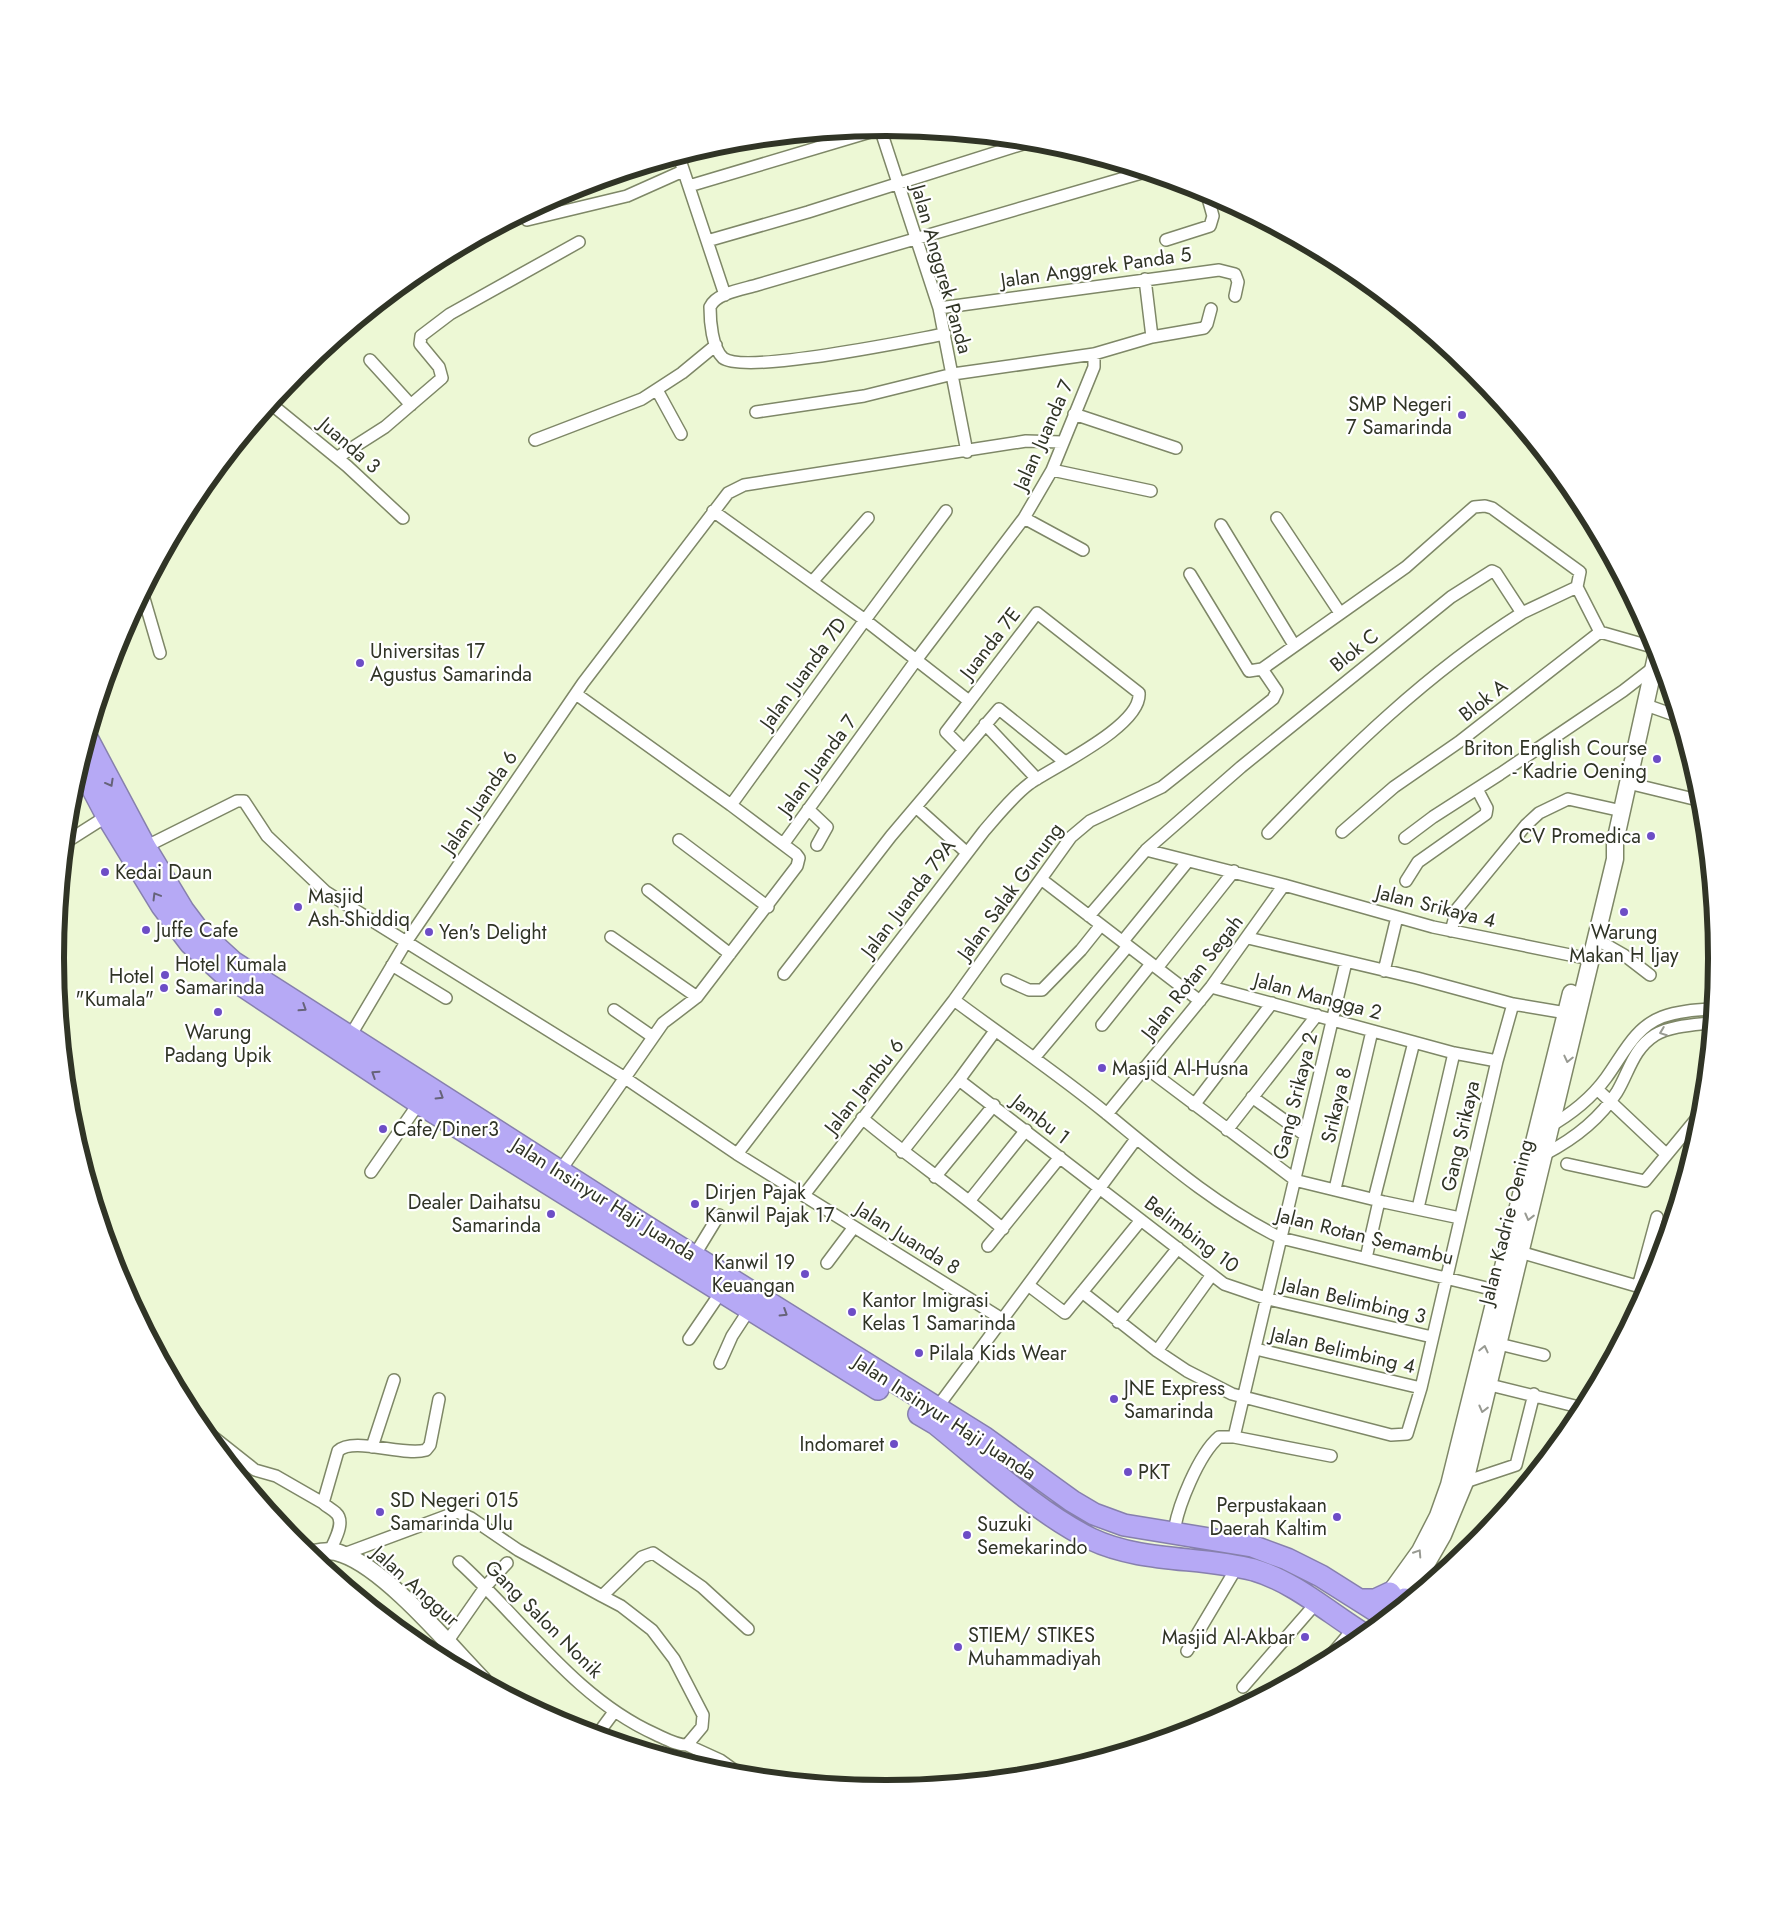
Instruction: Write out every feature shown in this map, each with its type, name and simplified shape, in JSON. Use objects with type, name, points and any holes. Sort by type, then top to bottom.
[{"type":"highway","name":"Jalan Insinyur Haji Juanda","points":[[87,766],[107,816],[162,906],[179,930],[205,958],[248,990],[419,1103],[939,1416],[1038,1505],[1066,1525],[1091,1539],[1121,1550],[1237,1567],[1276,1578],[1358,1631]]},
{"type":"highway","name":"Jalan Insinyur Haji Juanda","points":[[87,766],[145,847],[182,910],[211,943],[233,962],[349,1038],[694,1256],[749,1310],[939,1416],[985,1438],[1072,1501],[1094,1514],[1124,1525],[1252,1546],[1287,1558],[1360,1600],[1379,1616]]},
{"type":"highway","points":[[939,1416],[1064,1510],[1109,1535],[1151,1544],[1258,1559],[1281,1567],[1378,1617]]},
{"type":"highway","points":[[1360,1600],[1400,1599]]},
{"type":"main road","name":"Jalan Kadrie Oening","points":[[1401,1598],[1420,1551],[1438,1516],[1504,1292],[1536,1134],[1596,939],[1615,859],[1615,842],[1655,666]]},
{"type":"main road","name":"Jalan Kadrie Oening","points":[[1402,1598],[1443,1535],[1465,1482],[1499,1344],[1504,1292],[1520,1252],[1552,1126],[1580,957],[1607,856],[1615,842]]},
{"type":"main road","points":[[320,1553],[337,1552]]},
{"type":"main road","name":"Jalan Anggur","points":[[337,1552],[390,1586],[472,1668]]},
{"type":"street","name":"Jalan Anggrek Panda","points":[[884,136],[939,308],[967,452]]},
{"type":"street","points":[[688,186],[851,137]]},
{"type":"street","points":[[707,241],[898,184],[1015,147]]},
{"type":"street","points":[[681,162],[725,295]]},
{"type":"street","points":[[526,220],[627,196],[684,171]]},
{"type":"street","points":[[945,334],[806,357],[736,363],[725,359],[716,345],[710,310],[713,302],[725,295],[1136,175]]},
{"type":"street","points":[[1166,240],[1210,226],[1213,216],[1209,202]]},
{"type":"street","points":[[338,457],[385,427],[442,378],[439,366],[420,344],[421,336],[450,314],[579,242]]},
{"type":"street","name":"Jalan Anggrek Panda 5","points":[[939,308],[1219,270],[1234,274],[1238,282],[1235,296]]},
{"type":"street","points":[[1145,279],[1152,337]]},
{"type":"street","points":[[756,412],[864,396],[953,374],[1094,354],[1152,337],[1204,328],[1207,324],[1211,308]]},
{"type":"street","points":[[535,440],[642,399],[682,373],[716,345]]},
{"type":"street","name":"Jalan Juanda 7","points":[[560,1171],[667,1019],[697,997],[768,907],[798,862],[798,856],[784,843],[917,659],[1024,518],[1052,470],[1094,367],[1094,354]]},
{"type":"street","points":[[370,360],[412,405]]},
{"type":"street","points":[[657,390],[681,434]]},
{"type":"street","name":"Juanda 3","points":[[276,408],[338,457],[403,518]]},
{"type":"street","points":[[1074,414],[1176,448]]},
{"type":"street","points":[[967,452],[1031,440],[1062,442]]},
{"type":"street","name":"Jalan Juanda 6","points":[[349,1038],[406,942],[583,683],[728,493],[744,485],[967,452]]},
{"type":"street","points":[[1052,470],[1151,491]]},
{"type":"street","points":[[1190,574],[1249,672],[1262,669],[1406,567],[1474,507],[1492,508],[1580,572],[1577,587],[1600,632],[1647,645]]},
{"type":"street","points":[[713,511],[865,620],[969,701],[946,732],[964,750]]},
{"type":"street","name":"Jalan Juanda 7D","points":[[731,805],[946,512]]},
{"type":"street","points":[[812,582],[868,518]]},
{"type":"street","points":[[1024,518],[1083,550]]},
{"type":"street","points":[[1278,518],[1340,613]]},
{"type":"street","points":[[1221,525],[1294,645]]},
{"type":"street","name":"Blok C","points":[[1090,916],[1146,850],[1375,656],[1451,596],[1488,572],[1496,573],[1522,613]]},
{"type":"street","points":[[1268,832],[1336,762],[1424,684],[1475,643],[1522,613],[1577,587]]},
{"type":"street","points":[[145,602],[160,653]]},
{"type":"street","name":"Juanda 7E","points":[[969,701],[1037,613],[1090,653]]},
{"type":"street","name":"Blok A","points":[[1342,832],[1394,787],[1459,742],[1600,632]]},
{"type":"street","name":"Jalan Juanda 79A","points":[[738,1154],[966,852],[1005,807],[1037,779],[1107,738],[1132,710],[1139,697],[1139,693],[1090,653]]},
{"type":"street","points":[[1405,838],[1623,691],[1653,662]]},
{"type":"street","name":"Jalan Salak Gunung","points":[[954,1000],[1079,829],[1090,821],[1162,787],[1273,699],[1277,691],[1262,669]]},
{"type":"street","points":[[576,694],[784,843]]},
{"type":"street","points":[[1646,705],[1671,714]]},
{"type":"street","points":[[784,974],[916,807],[999,709],[1065,762]]},
{"type":"street","points":[[986,724],[1037,779]]},
{"type":"street","points":[[1628,783],[1692,799]]},
{"type":"street","points":[[1406,881],[1418,862],[1486,814],[1487,808],[1478,789]]},
{"type":"street","points":[[1452,931],[1457,909],[1526,825],[1539,813],[1568,799],[1622,811]]},
{"type":"street","points":[[145,847],[237,801],[243,801],[267,836],[309,878],[326,892],[625,1078]]},
{"type":"street","points":[[916,807],[966,852]]},
{"type":"street","points":[[808,809],[827,827],[817,845]]},
{"type":"street","points":[[73,837],[107,816]]},
{"type":"street","points":[[679,840],[768,907]]},
{"type":"street","name":"Jalan Srikaya 4","points":[[1146,850],[1188,862],[1234,871],[1452,931],[1580,957]]},
{"type":"street","points":[[1034,1058],[1188,862]]},
{"type":"street","points":[[1102,1025],[1234,871]]},
{"type":"street","points":[[1042,879],[1200,1001]]},
{"type":"street","name":"Jalan Rotan Segah","points":[[1107,1114],[1211,987],[1248,938],[1284,885]]},
{"type":"street","points":[[648,890],[730,954]]},
{"type":"street","points":[[1384,971],[1397,917]]},
{"type":"street","points":[[1008,980],[1029,990],[1042,990],[1101,925]]},
{"type":"street","points":[[611,936],[697,997]]},
{"type":"street","points":[[1248,938],[1513,1004],[1572,1014]]},
{"type":"street","points":[[1596,939],[1624,954],[1650,975]]},
{"type":"street","name":"Gang Srikaya 2","points":[[1234,1437],[1346,962]]},
{"type":"street","points":[[392,965],[446,998]]},
{"type":"street","name":"Jalan Mangga 2","points":[[1211,987],[1454,1053],[1497,1062]]},
{"type":"street","name":"Jalan Rotan Semambu","points":[[954,1000],[1107,1114],[1204,1192],[1253,1225],[1282,1238],[1446,1276],[1504,1292]]},
{"type":"street","name":"Jalan Jambu 6","points":[[804,1194],[954,1000]]},
{"type":"street","points":[[1194,1105],[1272,1003]]},
{"type":"street","name":"Gang Srikaya","points":[[1244,1399],[1391,1435],[1403,1436],[1410,1431],[1497,1062],[1513,1004]]},
{"type":"street","points":[[614,1010],[653,1037]]},
{"type":"street","points":[[1536,1134],[1574,1112],[1597,1089],[1628,1045],[1648,1025],[1671,1014],[1706,1010]]},
{"type":"street","points":[[1227,1130],[1317,1015]]},
{"type":"street","points":[[1545,1154],[1580,1132],[1604,1110],[1633,1058],[1650,1039],[1671,1029],[1705,1023]]},
{"type":"street","points":[[902,1152],[995,1031]]},
{"type":"street","name":"Srikaya 8","points":[[1335,1189],[1372,1031]]},
{"type":"street","points":[[1366,1258],[1377,1200],[1414,1042]]},
{"type":"street","points":[[1418,1208],[1454,1053]]},
{"type":"street","points":[[1145,1067],[1294,1180],[1460,1218]]},
{"type":"street","name":"Jalan Juanda 8","points":[[625,1078],[738,1154],[1002,1319]]},
{"type":"street","name":"Jambu 1","points":[[959,1080],[1100,1187]]},
{"type":"street","points":[[1597,1089],[1666,1154]]},
{"type":"street","points":[[1252,1097],[1305,1135]]},
{"type":"street","points":[[371,1172],[419,1103]]},
{"type":"street","points":[[935,1177],[994,1105]]},
{"type":"street","points":[[862,1118],[902,1152],[970,1200],[1003,1228]]},
{"type":"street","points":[[1567,1164],[1645,1181],[1690,1126]]},
{"type":"street","points":[[970,1200],[1026,1130]]},
{"type":"street","points":[[939,1416],[1002,1319],[1136,1139]]},
{"type":"street","points":[[988,1246],[1060,1157]]},
{"type":"street","name":"Belimbing 10","points":[[1100,1187],[1212,1276],[1238,1290],[1268,1299]]},
{"type":"street","points":[[694,1256],[720,1215]]},
{"type":"street","points":[[1645,1276],[1658,1217]]},
{"type":"street","points":[[1032,1288],[1064,1314],[1141,1220]]},
{"type":"street","points":[[827,1263],[854,1227]]},
{"type":"street","points":[[1118,1322],[1178,1248]]},
{"type":"street","points":[[1520,1252],[1639,1287]]},
{"type":"street","points":[[1157,1351],[1212,1276]]},
{"type":"street","points":[[689,1339],[727,1290]]},
{"type":"street","points":[[1082,1292],[1118,1322],[1187,1371],[1244,1399]]},
{"type":"street","name":"Jalan Belimbing 3","points":[[1268,1299],[1432,1337]]},
{"type":"street","points":[[720,1363],[732,1336],[749,1310]]},
{"type":"street","points":[[1499,1344],[1544,1355]]},
{"type":"street","name":"Jalan Belimbing 4","points":[[1256,1349],[1421,1388]]},
{"type":"street","points":[[372,1447],[394,1380]]},
{"type":"street","points":[[1490,1385],[1534,1394],[1576,1406]]},
{"type":"street","points":[[1465,1482],[1516,1465],[1534,1394]]},
{"type":"street","points":[[323,1503],[338,1451],[347,1446],[398,1451],[426,1450],[430,1445],[439,1399]]},
{"type":"street","points":[[1174,1533],[1183,1501],[1209,1446],[1219,1437],[1234,1437],[1331,1456]]},
{"type":"street","points":[[224,1446],[255,1470],[276,1476],[323,1503],[338,1514],[340,1520],[337,1552],[457,1512],[471,1518],[518,1550],[620,1606],[652,1630],[674,1659],[703,1715],[702,1727],[687,1745]]},
{"type":"street","points":[[602,1596],[642,1556],[650,1553],[658,1554],[702,1587],[748,1629]]},
{"type":"street","name":"Gang Salon Nonik","points":[[459,1562],[486,1586],[538,1644],[614,1712],[635,1726],[668,1740],[687,1745],[725,1764]]},
{"type":"street","points":[[447,1642],[486,1586],[507,1563]]},
{"type":"street","points":[[1186,1651],[1237,1567]]},
{"type":"street","points":[[1243,1687],[1316,1602]]},
{"type":"street","points":[[601,1729],[614,1712]]},
{"type":"place","name":"SMP Negeri 7 Samarinda","points":[[1462,415]]},
{"type":"place","name":"Universitas 17 Agustus Samarinda","points":[[360,663]]},
{"type":"place","name":"Briton English Course - Kadrie Oening","points":[[1657,759]]},
{"type":"place","name":"CV Promedica","points":[[1651,836]]},
{"type":"place","name":"Kedai Daun","points":[[105,872]]},
{"type":"place","name":"Masjid Ash-Shiddiq","points":[[298,907]]},
{"type":"place","name":"Warung Makan H Ijay","points":[[1624,912]]},
{"type":"place","name":"Juffe Cafe","points":[[146,930]]},
{"type":"place","name":"Yen's Delight","points":[[429,932]]},
{"type":"place","name":"Hotel Kumala Samarinda","points":[[165,975]]},
{"type":"place","name":"Hotel \"Kumala\"","points":[[164,988]]},
{"type":"place","name":"Warung Padang Upik","points":[[218,1012]]},
{"type":"place","name":"Masjid Al-Husna","points":[[1102,1068]]},
{"type":"place","name":"Cafe/Diner3","points":[[383,1129]]},
{"type":"place","name":"Dirjen Pajak Kanwil Pajak 17","points":[[695,1204]]},
{"type":"place","name":"Dealer Daihatsu Samarinda","points":[[551,1214]]},
{"type":"place","name":"Kanwil 19 Keuangan","points":[[805,1274]]},
{"type":"place","name":"Kantor Imigrasi Kelas 1 Samarinda","points":[[852,1312]]},
{"type":"place","name":"Pilala Kids Wear","points":[[919,1353]]},
{"type":"place","name":"JNE Express Samarinda","points":[[1114,1399]]},
{"type":"place","name":"Indomaret","points":[[894,1444]]},
{"type":"place","name":"PKT","points":[[1128,1472]]},
{"type":"place","name":"SD Negeri 015 Samarinda Ulu","points":[[380,1512]]},
{"type":"place","name":"Perpustakaan Daerah Kaltim","points":[[1337,1517]]},
{"type":"place","name":"Suzuki Semekarindo","points":[[967,1535]]},
{"type":"place","name":"Masjid Al-Akbar","points":[[1305,1637]]},
{"type":"place","name":"STIEM/ STIKES Muhammadiyah","points":[[958,1647]]}]
